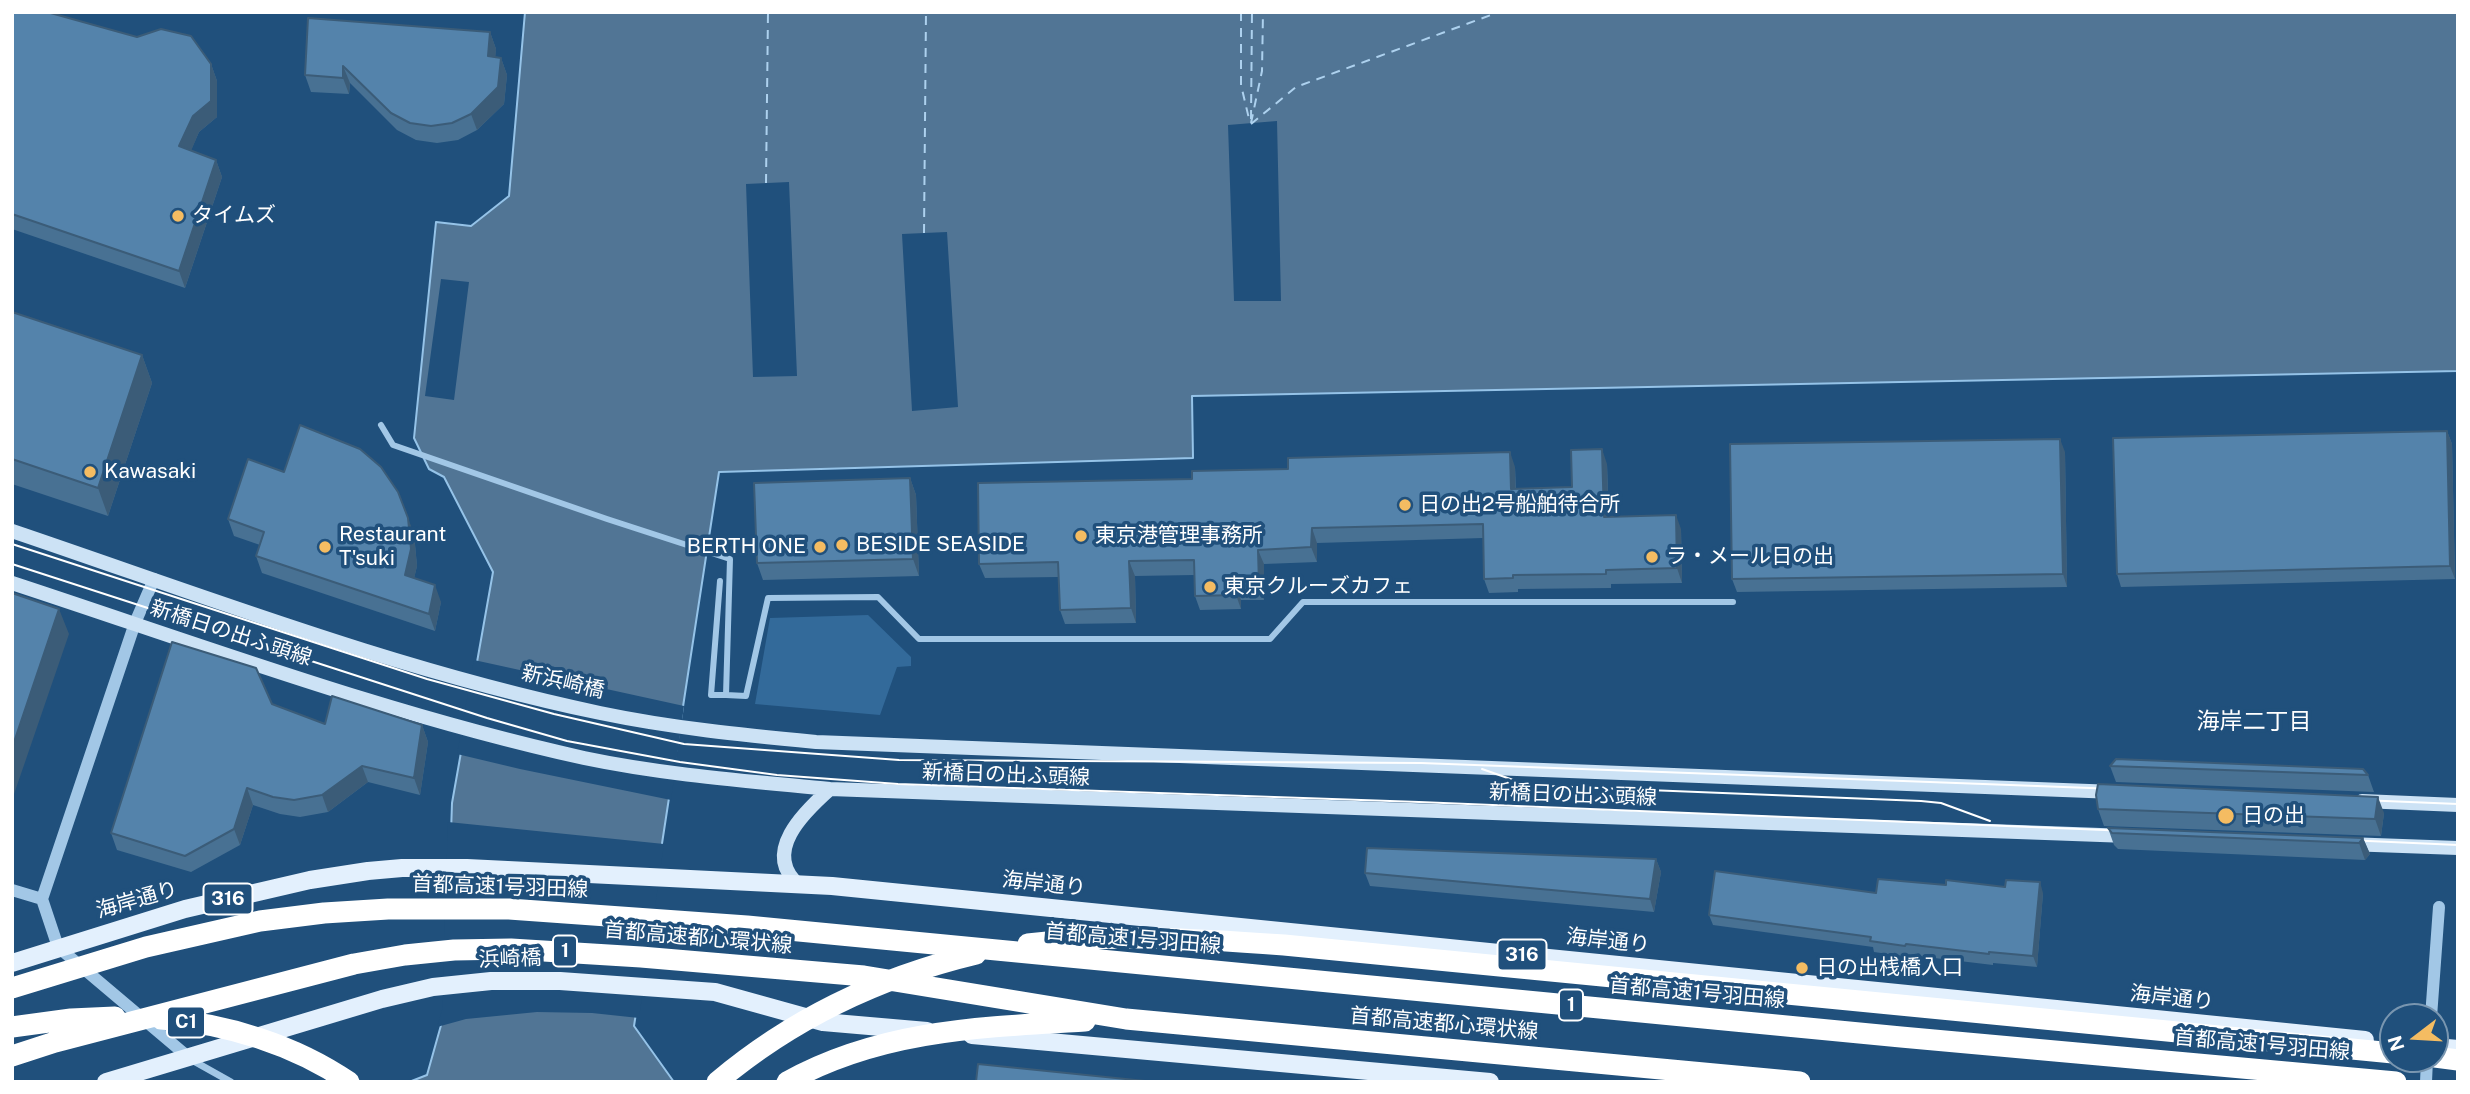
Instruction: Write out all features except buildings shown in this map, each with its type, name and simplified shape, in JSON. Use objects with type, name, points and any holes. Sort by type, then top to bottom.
[{"type":"highway","name":"首都高速1号羽田線","points":[[12,988],[146,947],[260,921],[388,909],[509,909],[747,926],[2396,1082]]},
{"type":"highway","name":"首都高速1号羽田線","points":[[717,1082],[769,1041],[831,1005],[903,974],[982,952],[1072,939],[1132,937],[1284,946],[1876,1003]]},
{"type":"highway","name":"首都高速都心環状線","points":[[12,1056],[55,1042],[317,973],[405,955],[454,950],[511,949],[864,976],[1126,1019],[1800,1082]]},
{"type":"highway","points":[[1876,1003],[2325,1075]]},
{"type":"highway","points":[[1876,1003],[2379,1052]]},
{"type":"highway","name":"C1","points":[[12,1027],[71,1019],[120,1017],[211,1026],[282,1047],[349,1082]]},
{"type":"highway","name":"首都高速都心環状線","points":[[787,1082],[840,1056],[912,1037],[978,1028],[1126,1019]]},
{"type":"main road","name":"新橋日の出ふ頭線","points":[[12,531],[378,656],[427,670]]},
{"type":"main road","name":"新橋日の出ふ頭線","points":[[12,583],[365,699],[438,720],[586,758],[687,775],[830,789],[2137,836]]},
{"type":"main road","name":"新浜崎橋","points":[[427,670],[600,713],[691,730]]},
{"type":"main road","name":"新橋日の出ふ頭線","points":[[691,730],[816,742],[2123,792]]},
{"type":"main road","points":[[799,885],[789,877],[784,863],[786,845],[805,811],[830,789]]},
{"type":"main road","points":[[2346,801],[2458,805]]},
{"type":"main road","points":[[2332,843],[2458,848]]},
{"type":"main road","name":"海岸通り","points":[[12,963],[184,909],[310,880],[402,868],[467,868],[832,886],[2379,1042]]},
{"type":"main road","name":"浜崎橋","points":[[187,1056],[382,999],[433,987],[491,981],[560,981],[715,992],[823,1022],[1490,1082]]},
{"type":"main road","points":[[106,1082],[187,1056]]},
{"type":"street","points":[[381,425],[393,445],[730,559],[726,695]]},
{"type":"street","points":[[154,579],[135,623],[43,900],[58,947],[187,1056],[231,1082]]},
{"type":"street","points":[[720,581],[711,695],[746,696],[768,598],[878,597],[919,639],[1270,639],[1303,602],[1733,602]]},
{"type":"street","points":[[12,890],[43,900]]},
{"type":"street","points":[[2432,1003],[2439,907]]},
{"type":"shaded area","points":[[525,12],[2458,12],[2458,371],[1192,396],[1193,458],[719,472],[634,1026],[674,1082],[409,1082],[427,1075],[445,1011],[452,803],[493,572],[444,477],[429,469],[414,438],[436,222],[471,226],[509,196]]},
{"type":"shaded area","points":[[868,615],[911,657],[911,666],[897,667],[880,715],[755,704],[770,618]]},
{"type":"pier","points":[[1277,121],[1281,301],[1234,301],[1228,125]]},
{"type":"pier","points":[[789,182],[797,376],[753,377],[746,184]]},
{"type":"pier","points":[[947,232],[958,407],[912,411],[902,234]]},
{"type":"pier","points":[[441,279],[469,282],[454,400],[425,396]]},
{"type":"pier","points":[[474,660],[684,706],[671,800],[457,754]]},
{"type":"pier","points":[[448,822],[664,844],[639,1018],[592,1013],[537,1012],[466,1019],[437,1027],[442,1010]]},
{"type":"ferry route","points":[[766,183],[768,12]]},
{"type":"ferry route","points":[[924,233],[926,12]]},
{"type":"ferry route","points":[[1241,12],[1241,85],[1250,123]]},
{"type":"ferry route","points":[[1251,119],[1252,12]]},
{"type":"ferry route","points":[[1251,123],[1262,71],[1263,12]]},
{"type":"ferry route","points":[[1251,124],[1296,87],[1499,12]]},
{"type":"tram line","points":[[12,544],[427,679],[554,714],[684,744],[899,760],[1421,763],[2117,789]]},
{"type":"tram line","points":[[12,564],[487,718],[567,741],[680,762],[777,775],[898,784],[2129,831]]},
{"type":"tram line","points":[[1482,769],[1519,782],[1549,786],[1941,803],[1990,821]]},
{"type":"tram line","points":[[2361,800],[2458,804]]},
{"type":"tram line","points":[[2346,840],[2458,845]]},
{"type":"place","name":"タイムズ","points":[[178,216]]},
{"type":"place","name":"Kawasaki","points":[[90,472]]},
{"type":"place","name":"日の出2号船舶待合所","points":[[1405,505]]},
{"type":"place","name":"東京港管理事務所","points":[[1081,536]]},
{"type":"place","name":"BESIDE SEASIDE","points":[[842,545]]},
{"type":"place","name":"Restaurant T'suki","points":[[325,547]]},
{"type":"place","name":"BERTH ONE","points":[[820,547]]},
{"type":"place","name":"ラ・メール日の出","points":[[1652,557]]},
{"type":"place","name":"東京クルーズカフェ","points":[[1210,587]]},
{"type":"place","name":"日の出","points":[[2226,816]]},
{"type":"place","name":"日の出桟橋入口","points":[[1802,968]]},
{"type":"district","name":"海岸二丁目","points":[[2254,722]]}]
